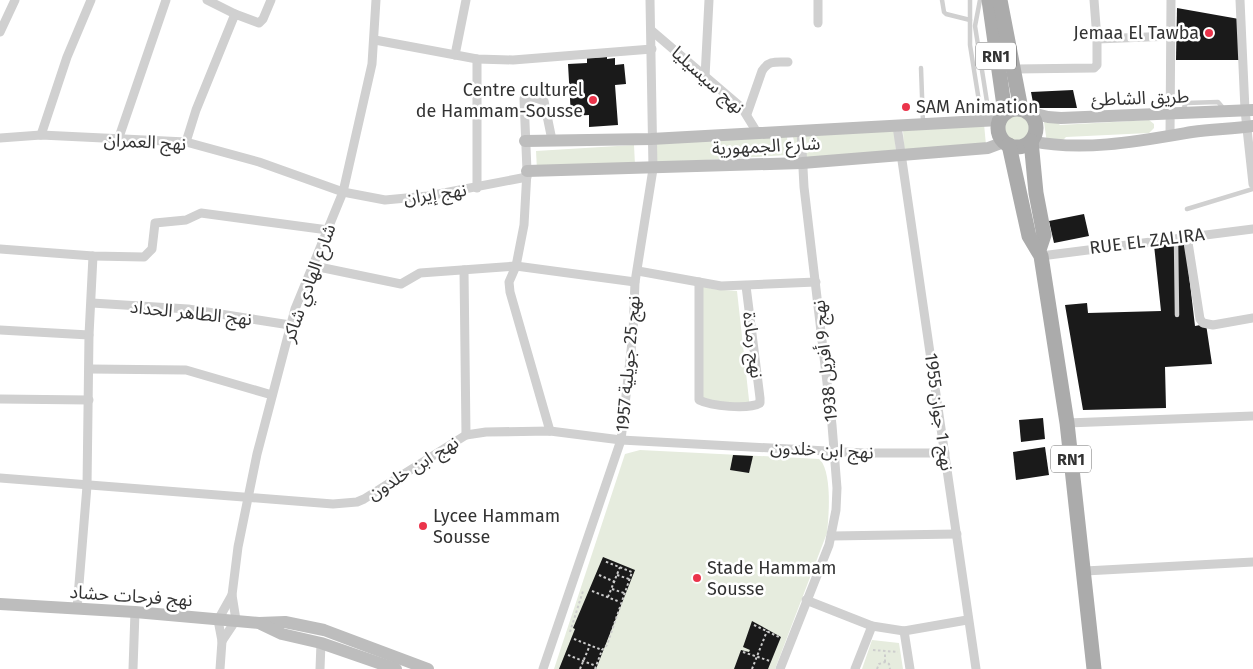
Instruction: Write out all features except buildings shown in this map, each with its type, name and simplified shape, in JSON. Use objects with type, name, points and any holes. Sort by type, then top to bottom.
[{"type":"main road","name":"RN1","points":[[989,0],[1002,116],[998,132],[1006,143],[1029,236],[1040,253]]},
{"type":"main road","name":"RN1","points":[[1000,0],[1012,69],[1025,110],[1036,122],[1035,135],[1032,141],[1036,193],[1044,234],[1040,253],[1066,423],[1085,571],[1094,669]]},
{"type":"main road","points":[[1002,116],[1025,110]]},
{"type":"main road","points":[[1006,143],[1021,146],[1032,141]]},
{"type":"street","points":[[0,32],[14,0]]},
{"type":"street","points":[[41,135],[67,57],[91,0]]},
{"type":"street","points":[[118,140],[166,0]]},
{"type":"street","points":[[207,0],[259,23],[263,19],[271,0]]},
{"type":"street","name":"شارع الهادي شاكر","points":[[236,620],[232,595],[238,547],[257,454],[290,325],[300,294],[314,266],[343,192],[372,64],[376,0]]},
{"type":"street","points":[[455,55],[466,0]]},
{"type":"street","name":"نهج 25 جويلية 1957","points":[[543,669],[621,440],[633,333],[635,282],[653,169],[650,0]]},
{"type":"street","points":[[705,77],[710,0]]},
{"type":"street","points":[[818,0],[818,23]]},
{"type":"street","points":[[1012,69],[1094,68],[1097,65],[1094,0]]},
{"type":"street","points":[[1170,136],[1176,114],[1171,0]]},
{"type":"street","points":[[1240,0],[1253,184]]},
{"type":"street","points":[[186,142],[196,110],[235,14]]},
{"type":"street","name":"نهج سيسيليا","points":[[652,31],[747,114],[758,134]]},
{"type":"street","points":[[1097,39],[1172,36]]},
{"type":"street","points":[[375,40],[477,58],[531,59],[652,49]]},
{"type":"street","points":[[477,58],[477,188]]},
{"type":"street","points":[[747,114],[762,71],[766,65],[771,62],[788,62]]},
{"type":"street","points":[[550,431],[510,292],[509,282],[516,266],[524,225],[527,174],[523,101],[532,97],[544,101],[552,140]]},
{"type":"street","name":"طريق الشاطئ","points":[[1025,110],[1060,118],[1249,110]]},
{"type":"street","name":"شارع الجمهورية","points":[[525,140],[651,139],[758,134],[982,122],[1002,116]]},
{"type":"street","name":"نهج 1 جوان 1955","points":[[897,126],[957,534],[967,620],[976,669]]},
{"type":"street","name":"طريق الشاطئ","points":[[1032,141],[1056,146],[1075,146],[1250,126]]},
{"type":"street","name":"نهج 9 أفريل 1938","points":[[780,669],[832,536],[837,488],[832,451],[832,425],[802,163],[801,131]]},
{"type":"street","name":"نهج العمران","points":[[0,138],[41,135],[186,142],[259,162],[343,192]]},
{"type":"street","name":"شارع الجمهورية","points":[[527,174],[802,163],[988,148],[1006,143]]},
{"type":"street","name":"نهج إيران","points":[[343,192],[379,199],[396,200],[477,188],[527,174]]},
{"type":"street","points":[[0,250],[93,256],[146,256],[152,247],[155,223],[186,220],[198,213],[328,230]]},
{"type":"street","name":"RUE EL ZALIRA","points":[[1040,253],[1253,229]]},
{"type":"street","points":[[1187,236],[1200,319],[1203,323],[1213,325],[1253,318]]},
{"type":"street","points":[[78,609],[87,486],[89,335],[93,256]]},
{"type":"street","points":[[314,266],[401,284],[420,273],[516,266],[635,282]]},
{"type":"street","points":[[464,270],[466,435]]},
{"type":"street","points":[[638,271],[699,282],[746,286],[816,282]]},
{"type":"street","name":"نهج رمادة","points":[[699,282],[699,400],[724,406],[750,407],[760,403],[746,286]]},
{"type":"street","name":"نهج الطاهر الحداد","points":[[92,303],[188,309],[290,325]]},
{"type":"street","points":[[0,330],[89,335]]},
{"type":"street","points":[[90,369],[186,370],[272,395]]},
{"type":"street","points":[[0,399],[88,400]]},
{"type":"street","points":[[1066,423],[1253,416]]},
{"type":"street","name":"نهج ابن خلدون","points":[[0,478],[334,504],[357,502],[373,495],[466,435],[550,431],[621,440],[832,451],[945,453]]},
{"type":"street","points":[[832,536],[957,534]]},
{"type":"street","points":[[1085,571],[1253,562]]},
{"type":"street","name":"شارع الهادي شاكر","points":[[218,620],[232,595]]},
{"type":"street","points":[[806,600],[872,626],[904,630],[967,620]]},
{"type":"street","name":"نهج فرحات حشاد","points":[[0,604],[135,612],[259,623]]},
{"type":"street","points":[[133,669],[135,612]]},
{"type":"street","points":[[218,620],[222,641],[220,669]]},
{"type":"street","points":[[222,641],[236,620]]},
{"type":"street","points":[[259,623],[285,622],[324,630],[428,669]]},
{"type":"street","points":[[259,623],[282,634],[321,643],[396,669]]},
{"type":"street","points":[[855,669],[872,626]]},
{"type":"street","points":[[904,630],[910,669]]},
{"type":"street","points":[[320,669],[321,643]]},
{"type":"lane","points":[[942,0],[946,14],[970,20]]},
{"type":"lane","points":[[970,0],[970,45],[982,122]]},
{"type":"lane","points":[[980,0],[976,26],[987,102],[1002,116]]},
{"type":"lane","points":[[921,68],[923,125]]},
{"type":"lane","points":[[1187,209],[1253,189]]},
{"type":"lane","points":[[1176,238],[1177,315]]},
{"type":"path","points":[[568,655],[595,668],[614,627],[632,572],[604,561]]},
{"type":"path","points":[[608,597],[620,567]]},
{"type":"path","points":[[598,575],[615,582]]},
{"type":"path","points":[[618,575],[630,580]]},
{"type":"path","points":[[612,589],[624,594]]},
{"type":"path","points":[[570,632],[583,591]]},
{"type":"path","points":[[592,591],[621,602]]},
{"type":"path","points":[[754,625],[779,637]]},
{"type":"path","points":[[752,669],[767,631]]},
{"type":"path","points":[[574,639],[602,650]]},
{"type":"path","points":[[580,669],[590,645]]},
{"type":"path","points":[[863,649],[908,653]]},
{"type":"path","points":[[885,651],[885,662]]},
{"type":"path","points":[[743,652],[770,661]]},
{"type":"path","points":[[877,669],[879,664],[885,662]]},
{"type":"path","points":[[885,662],[889,664],[890,669]]},
{"type":"shaded area","points":[[1017,116],[1025,120],[1029,128],[1025,136],[1017,140],[1009,136],[1005,128],[1009,120]]},
{"type":"shaded area","points":[[1149,120],[1154,124],[1154,128],[1149,133],[1066,137],[1060,143],[1047,143],[1044,122],[1058,123],[1060,125]]},
{"type":"shaded area","points":[[894,122],[896,151],[798,161],[791,127]]},
{"type":"shaded area","points":[[984,124],[986,145],[904,150],[903,130]]},
{"type":"shaded area","points":[[787,135],[788,155],[655,163],[655,143]]},
{"type":"shaded area","points":[[634,145],[635,165],[537,170],[536,151]]},
{"type":"shaded area","points":[[703,285],[712,289],[737,291],[750,409],[703,405]]},
{"type":"shaded area","name":"Stade Hammam Sousse","points":[[640,450],[820,459],[824,466],[828,484],[827,533],[775,669],[554,669],[625,454]]},
{"type":"shaded area","points":[[872,640],[899,643],[903,669],[862,669]]},
{"type":"place","name":"Jemaa El Tawba","points":[[1209,33]]},
{"type":"place","name":"Centre culturel de Hammam-Sousse","points":[[593,100]]},
{"type":"place","name":"SAM Animation","points":[[906,107]]},
{"type":"place","name":"Lycee Hammam Sousse","points":[[423,526]]},
{"type":"place","name":"Stade Hammam Sousse","points":[[697,578]]}]
